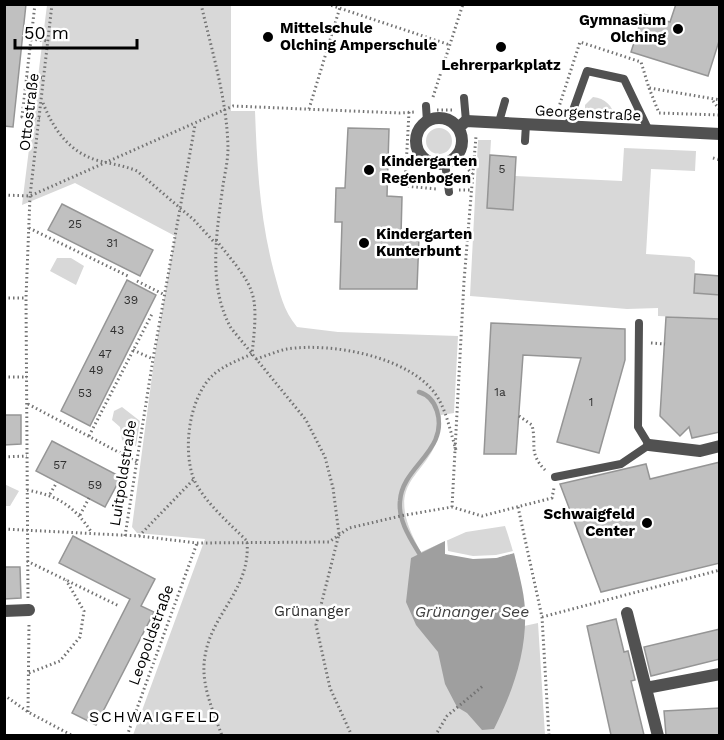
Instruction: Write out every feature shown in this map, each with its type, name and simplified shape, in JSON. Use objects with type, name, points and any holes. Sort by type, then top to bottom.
[{"type":"street","name":"Georgenstraße","points":[[427,112],[453,123],[467,120],[720,134]]},
{"type":"street","points":[[427,112],[416,140],[420,154],[431,163],[445,163],[457,156],[467,120]]},
{"type":"street","points":[[649,445],[700,451],[720,446]]},
{"type":"street","points":[[4,611],[29,610]]},
{"type":"street","points":[[627,613],[657,735]]},
{"type":"street","points":[[646,688],[720,674]]},
{"type":"lane","points":[[567,127],[587,71],[624,79],[649,131]]},
{"type":"lane","points":[[464,98],[467,120]]},
{"type":"lane","points":[[499,122],[505,101]]},
{"type":"lane","points":[[525,124],[525,141]]},
{"type":"lane","points":[[445,163],[449,190]]},
{"type":"lane","points":[[555,477],[621,464],[649,445],[638,428],[639,323]]},
{"type":"path","points":[[34,4],[22,117],[40,118]]},
{"type":"path","name":"Ottostraße","points":[[26,298],[30,196],[52,4]]},
{"type":"path","points":[[201,4],[222,90],[228,150],[216,242],[217,295],[221,311],[252,354],[289,397],[317,441],[333,488],[339,534],[316,626],[330,688],[352,735]]},
{"type":"path","points":[[327,4],[450,45]]},
{"type":"path","points":[[427,112],[463,4]]},
{"type":"path","points":[[309,109],[340,7]]},
{"type":"path","points":[[31,39],[49,41]]},
{"type":"path","points":[[27,77],[45,78]]},
{"type":"path","points":[[649,88],[659,113],[720,115]]},
{"type":"path","points":[[42,101],[50,120],[64,141],[88,157],[136,171],[216,242],[248,282],[255,296],[252,354]]},
{"type":"path","points":[[713,101],[720,110]]},
{"type":"path","points":[[4,195],[30,196],[195,125],[233,106],[427,112],[467,120],[472,174],[452,507]]},
{"type":"path","points":[[409,112],[405,186],[471,190]]},
{"type":"path","name":"Luitpoldstraße","points":[[4,529],[125,536],[153,359],[195,125]]},
{"type":"path","points":[[457,156],[472,174]]},
{"type":"path","points":[[713,158],[720,160]]},
{"type":"path","points":[[29,228],[130,277]]},
{"type":"path","points":[[137,281],[165,295]]},
{"type":"path","points":[[4,298],[26,298],[28,404],[26,529],[29,610],[27,712]]},
{"type":"path","points":[[89,436],[153,312]]},
{"type":"path","points":[[256,359],[287,349],[317,349],[353,351],[402,367],[416,375],[439,399],[457,453]]},
{"type":"path","points":[[133,350],[153,359]]},
{"type":"path","points":[[222,735],[205,687],[205,655],[219,620],[243,579],[248,560],[247,541],[221,516],[194,479],[187,450],[200,394],[211,377],[252,354]]},
{"type":"path","points":[[4,377],[27,377]]},
{"type":"path","points":[[28,404],[137,462]]},
{"type":"path","points":[[125,536],[197,543],[329,542],[349,528],[405,515],[452,507],[482,516],[552,498],[555,477],[536,460],[532,425],[519,416]]},
{"type":"path","points":[[4,457],[27,456]]},
{"type":"path","points":[[138,536],[194,479]]},
{"type":"path","points":[[50,494],[57,482]]},
{"type":"path","points":[[27,490],[50,494],[80,515],[92,533]]},
{"type":"path","points":[[80,515],[89,498]]},
{"type":"path","points":[[518,507],[542,617],[549,735]]},
{"type":"path","name":"Leopoldstraße","points":[[127,735],[197,543]]},
{"type":"path","points":[[27,561],[119,606]]},
{"type":"path","points":[[542,617],[720,570]]},
{"type":"path","points":[[28,674],[60,661],[80,637],[84,611],[66,580]]},
{"type":"path","points":[[435,735],[447,716],[484,685]]},
{"type":"path","points":[[4,695],[27,712],[73,735]]},
{"type":"green space","name":"Grünanger","points":[[47,5],[231,5],[231,111],[255,111],[258,172],[265,232],[280,294],[292,321],[297,327],[338,332],[458,336],[454,413],[441,415],[438,436],[431,453],[407,490],[404,505],[408,525],[421,552],[466,532],[505,526],[519,575],[524,626],[538,623],[545,735],[133,735],[205,539],[137,533],[132,527],[156,346],[175,236],[75,183],[22,205]]},
{"type":"green space","points":[[593,97],[608,103],[615,118],[590,117],[585,111],[585,105]]},
{"type":"green space","points":[[439,128],[448,132],[452,141],[448,150],[439,154],[430,150],[426,141],[430,132]]},
{"type":"green space","points":[[478,140],[491,140],[487,208],[513,210],[515,176],[622,181],[624,148],[696,151],[695,171],[651,169],[646,254],[690,257],[695,261],[694,293],[719,295],[719,319],[658,316],[658,308],[627,309],[470,296]]},
{"type":"green space","points":[[57,258],[71,258],[84,266],[76,285],[50,271]]},
{"type":"green space","points":[[122,407],[140,421],[136,446],[122,440],[120,427],[112,420],[114,411]]},
{"type":"green space","points":[[4,484],[19,491],[10,506],[5,506]]},
{"type":"water","name":"Grünanger See","points":[[445,541],[446,554],[496,558],[514,553],[524,602],[524,641],[513,686],[494,729],[482,730],[467,713],[457,707],[445,684],[438,652],[416,625],[406,602],[411,558]]},
{"type":"pier","points":[[447,540],[448,551],[473,556],[496,555],[513,551],[514,553],[496,558],[473,559],[445,554],[445,541]]},
{"type":"building","points":[[4,4],[26,4],[13,127],[4,126]]},
{"type":"building","name":"Gymnasium Olching","points":[[676,4],[720,4],[720,38],[708,76],[631,52],[643,14],[670,22]]},
{"type":"building","points":[[348,128],[389,129],[387,196],[402,197],[401,236],[419,236],[417,289],[340,289],[342,222],[335,222],[336,188],[345,188]]},
{"type":"building","points":[[490,155],[516,157],[513,210],[487,208]]},
{"type":"building","points":[[62,204],[153,250],[140,276],[48,230]]},
{"type":"building","points":[[695,274],[720,276],[720,295],[694,293]]},
{"type":"building","points":[[127,280],[156,295],[90,426],[61,411]]},
{"type":"building","points":[[666,317],[720,319],[720,432],[692,438],[689,427],[680,436],[660,416]]},
{"type":"building","points":[[491,323],[625,329],[625,360],[599,453],[557,442],[581,358],[523,355],[516,454],[484,454]]},
{"type":"building","points":[[4,415],[21,415],[21,444],[4,445]]},
{"type":"building","points":[[52,441],[121,477],[105,507],[36,471]]},
{"type":"building","name":"Schwaigfeld Center","points":[[720,462],[720,563],[601,592],[560,484],[646,464],[650,479]]},
{"type":"building","points":[[73,536],[155,579],[141,606],[154,612],[96,725],[72,713],[130,599],[59,563]]},
{"type":"building","points":[[4,567],[20,567],[21,598],[4,599]]},
{"type":"building","points":[[616,619],[624,652],[628,651],[635,680],[631,681],[644,735],[611,735],[587,626]]},
{"type":"building","points":[[720,629],[720,659],[651,676],[644,647]]},
{"type":"building","points":[[720,708],[720,735],[666,735],[664,711]]},
{"type":"waterway","points":[[419,392],[433,401],[439,425],[437,437],[408,478],[400,501],[403,522],[419,553]]},
{"type":"place","name":"Gymnasium Olching","points":[[678,29]]},
{"type":"place","name":"Mittelschule Olching Amperschule","points":[[268,37]]},
{"type":"place","name":"Lehrerparkplatz","points":[[501,47]]},
{"type":"place","name":"Kindergarten Regenbogen","points":[[369,170]]},
{"type":"place","name":"Kindergarten Kunterbunt","points":[[364,243]]},
{"type":"place","name":"Schwaigfeld Center","points":[[647,523]]},
{"type":"district","name":"SCHWAIGFELD","points":[[155,716]]}]
